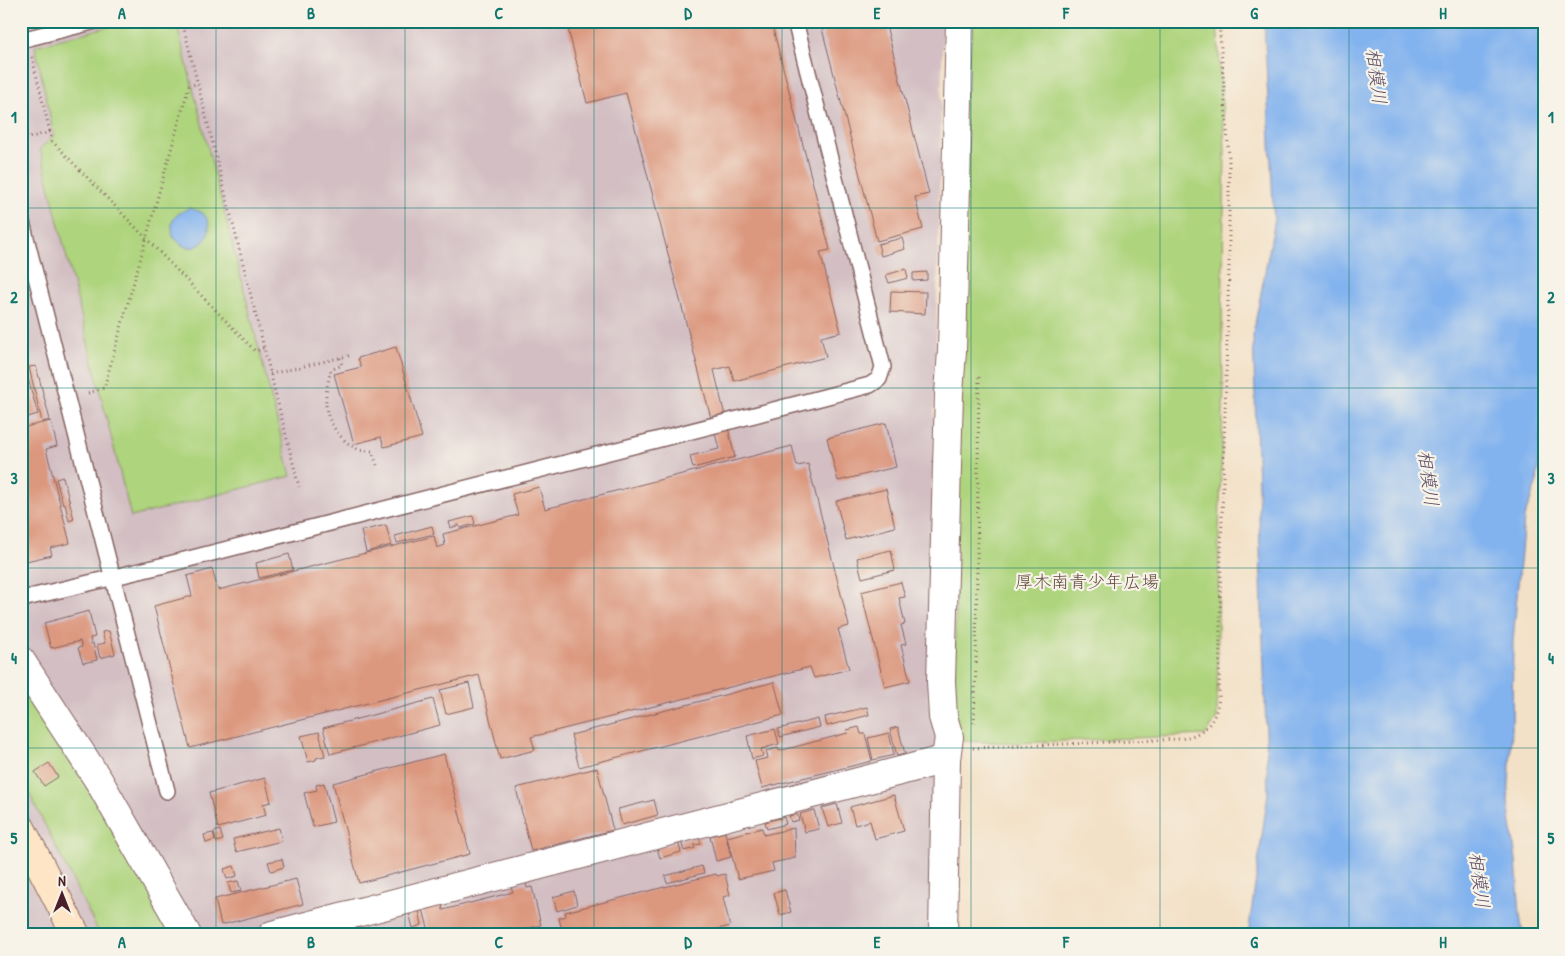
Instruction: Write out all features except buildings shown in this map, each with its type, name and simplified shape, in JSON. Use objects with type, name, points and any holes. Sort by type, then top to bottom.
[{"type":"street","points":[[943,935],[948,748],[943,717],[941,681],[960,21]]},
{"type":"street","points":[[21,661],[99,780],[187,935]]},
{"type":"street","points":[[272,935],[948,748]]},
{"type":"street","points":[[21,828],[76,935]]},
{"type":"lane","points":[[24,39],[96,21]]},
{"type":"lane","points":[[21,602],[26,598],[112,578],[870,385],[879,378],[883,367],[795,21]]},
{"type":"lane","points":[[21,218],[167,791]]},
{"type":"path","points":[[182,21],[299,487]]},
{"type":"path","points":[[948,748],[1181,739],[1202,732],[1214,719],[1219,698],[1229,267],[1229,157],[1219,21]]},
{"type":"path","points":[[24,39],[52,141],[255,351],[264,348]]},
{"type":"path","points":[[88,393],[104,388],[188,86],[196,84]]},
{"type":"path","points":[[25,138],[50,132]]},
{"type":"path","points":[[270,374],[352,355]]},
{"type":"path","points":[[340,358],[342,365],[331,370],[327,386],[326,406],[331,421],[340,435],[350,445],[362,450],[372,451],[377,465]]},
{"type":"path","points":[[948,748],[974,723],[979,368]]},
{"type":"shaded area","points":[[21,21],[943,21],[928,699],[936,732],[934,935],[21,935]]},
{"type":"green space","points":[[129,21],[176,21],[291,476],[131,517],[40,149],[54,135],[35,46]]},
{"type":"green space","name":"厚木南青少年広場","points":[[965,21],[1217,21],[1225,149],[1223,381],[1221,384],[1224,384],[1219,530],[1217,718],[1206,735],[1018,743],[958,741],[954,696]]},
{"type":"green space","points":[[21,680],[160,905],[174,935],[100,935],[21,777]]},
{"type":"water","name":"相模川","points":[[1264,21],[1544,21],[1544,425],[1541,432],[1537,482],[1524,518],[1513,641],[1512,729],[1508,802],[1523,935],[1248,935],[1268,793],[1253,334],[1274,225]]},
{"type":"water","points":[[189,208],[201,212],[209,225],[209,231],[202,243],[189,247],[182,245],[173,237],[172,226],[176,216]]}]
